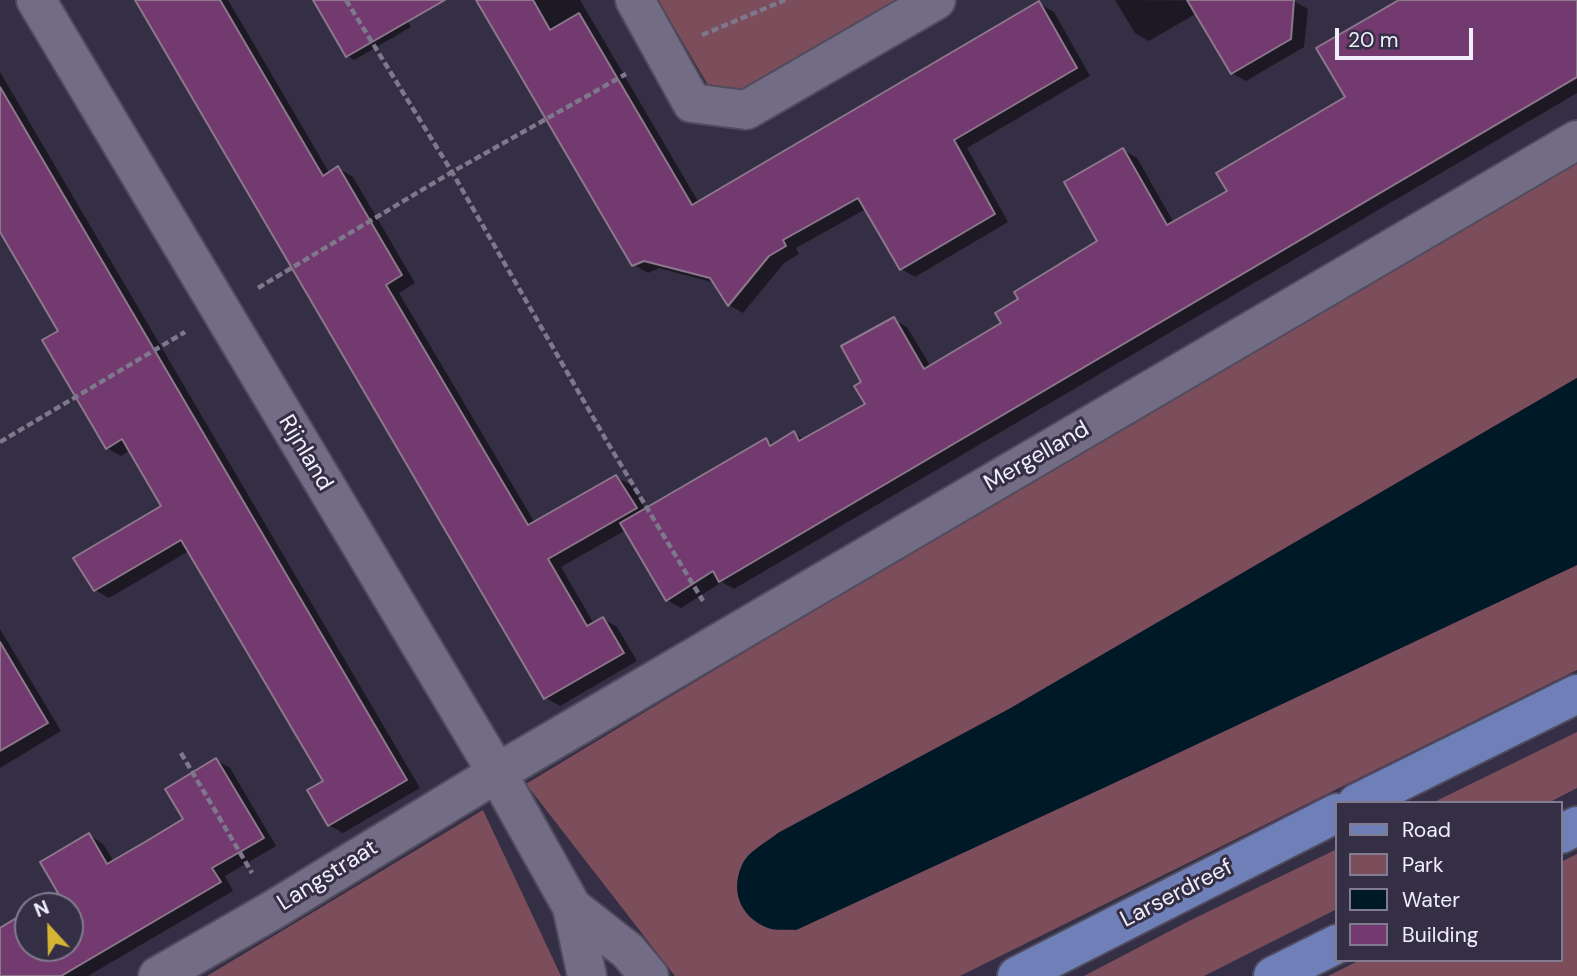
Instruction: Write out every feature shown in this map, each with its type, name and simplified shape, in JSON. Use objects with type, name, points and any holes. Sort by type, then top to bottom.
[{"type":"main road","points":[[1361,801],[1577,694]]},
{"type":"main road","name":"Larserdreef","points":[[1017,976],[1336,814]]},
{"type":"main road","points":[[1273,976],[1336,944]]},
{"type":"street","name":"Rijnland","points":[[36,0],[497,773],[572,907],[587,976]]},
{"type":"street","points":[[635,0],[692,103],[746,110],[936,0]]},
{"type":"street","name":"Mergelland","points":[[497,773],[1577,140]]},
{"type":"street","name":"Langstraat","points":[[159,976],[273,910],[497,773]]},
{"type":"street","name":"Rijnland","points":[[572,907],[628,951],[649,976]]},
{"type":"path","points":[[346,0],[452,172],[609,445],[726,639]]},
{"type":"path","points":[[0,442],[452,172],[663,53],[785,0]]},
{"type":"path","points":[[181,753],[273,910]]},
{"type":"green space","points":[[658,0],[925,0],[725,114]]},
{"type":"green space","points":[[1577,158],[1577,378],[1009,709],[778,833],[796,930],[1577,565],[1577,670],[960,976],[675,976],[526,784],[919,548]]},
{"type":"green space","points":[[1577,732],[1577,788],[1552,801],[1436,801]]},
{"type":"green space","points":[[483,810],[561,976],[207,976]]},
{"type":"green space","points":[[1336,849],[1336,910],[1204,976],[1084,976]]},
{"type":"green space","points":[[1577,854],[1577,976],[1328,976],[1356,962],[1563,962],[1563,861]]},
{"type":"water","points":[[1577,378],[1577,565],[796,930],[768,928],[750,917],[744,909],[737,891],[737,881],[744,861],[755,849],[778,833],[1009,709]]},
{"type":"building","points":[[135,0],[220,0],[323,176],[338,166],[402,275],[386,285],[528,525],[616,475],[637,508],[548,559],[587,626],[603,617],[624,653],[544,699]]},
{"type":"building","points":[[313,0],[445,0],[346,57]]},
{"type":"building","points":[[476,0],[533,0],[550,30],[579,13],[692,205],[1039,1],[1077,68],[954,140],[995,214],[900,270],[858,198],[783,240],[786,246],[769,256],[728,306],[710,278],[644,261],[632,266]]},
{"type":"building","points":[[1187,0],[1294,0],[1291,39],[1231,74]]},
{"type":"building","points":[[1399,0],[1577,0],[1577,77],[719,582],[713,571],[666,601],[620,523],[766,438],[770,446],[794,431],[799,441],[865,404],[854,386],[861,382],[841,346],[894,317],[924,369],[1001,323],[995,313],[1018,299],[1014,292],[1097,241],[1064,182],[1123,148],[1167,225],[1227,191],[1216,173],[1345,97],[1316,48]]},
{"type":"building","points":[[0,87],[407,780],[328,826],[307,790],[323,781],[181,540],[94,591],[73,558],[161,506],[122,439],[106,449],[42,340],[58,331],[0,232]]},
{"type":"building","points":[[0,642],[48,723],[0,751]]},
{"type":"building","points":[[216,758],[264,838],[212,868],[221,882],[61,976],[0,976],[0,928],[14,920],[14,962],[84,962],[84,892],[57,892],[40,862],[89,833],[107,864],[145,842],[183,819],[165,789]]}]
